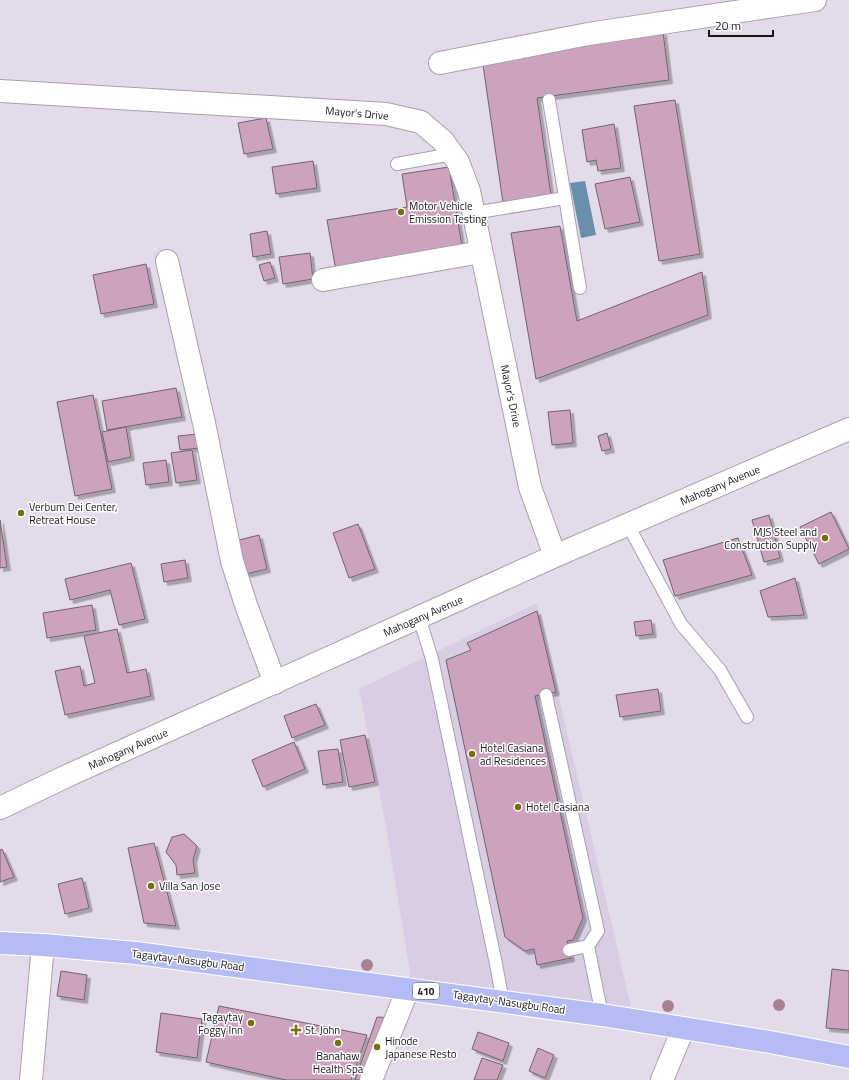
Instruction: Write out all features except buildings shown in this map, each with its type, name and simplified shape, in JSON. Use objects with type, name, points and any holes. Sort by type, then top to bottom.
[{"type":"main road","name":"Tagaytay-Nasugbu Road","points":[[0,943],[42,945],[144,954],[602,1015],[770,1042],[849,1057]]},
{"type":"street","points":[[440,63],[588,34],[815,0]]},
{"type":"street","name":"Mayor's Drive","points":[[0,92],[386,114],[421,122],[443,141],[458,162],[469,191],[530,487],[556,556]]},
{"type":"street","points":[[323,280],[481,252]]},
{"type":"street","points":[[168,261],[204,423],[232,561],[246,606],[275,682]]},
{"type":"street","name":"Mahogany Avenue","points":[[0,808],[275,682],[556,556],[849,429]]},
{"type":"street","points":[[31,1080],[42,945]]},
{"type":"street","points":[[371,1080],[408,989]]},
{"type":"street","points":[[662,1080],[683,1029]]},
{"type":"lane","points":[[549,100],[580,288]]},
{"type":"lane","points":[[397,164],[452,154]]},
{"type":"lane","points":[[473,212],[565,198]]},
{"type":"lane","points":[[628,525],[681,624],[720,670],[747,717]]},
{"type":"lane","points":[[419,618],[432,659],[503,1002]]},
{"type":"lane","points":[[546,695],[598,931],[588,946],[569,950]]},
{"type":"lane","points":[[588,946],[602,1015]]},
{"type":"shaded area","name":"Hotel Casiana ad Residences","points":[[537,603],[631,1007],[411,978],[385,820],[359,689]]},
{"type":"water","points":[[585,181],[596,235],[581,238],[570,183]]},
{"type":"place","name":"Motor Vehicle Emission Testing","points":[[401,212]]},
{"type":"place","name":"Verbum Dei Center, Retreat House","points":[[21,513]]},
{"type":"place","name":"MJS Steel and Construction Supply","points":[[825,538]]},
{"type":"place","name":"Hotel Casiana ad Residences","points":[[472,754]]},
{"type":"place","name":"Hotel Casiana","points":[[518,807]]},
{"type":"place","name":"Villa San Jose","points":[[151,886]]},
{"type":"place","name":"Tagaytay Foggy Inn","points":[[251,1023]]},
{"type":"place","name":"St. John","points":[[296,1030]]},
{"type":"place","name":"Banahaw Health Spa","points":[[338,1043]]},
{"type":"place","name":"Hinode Japanese Resto","points":[[377,1047]]}]
